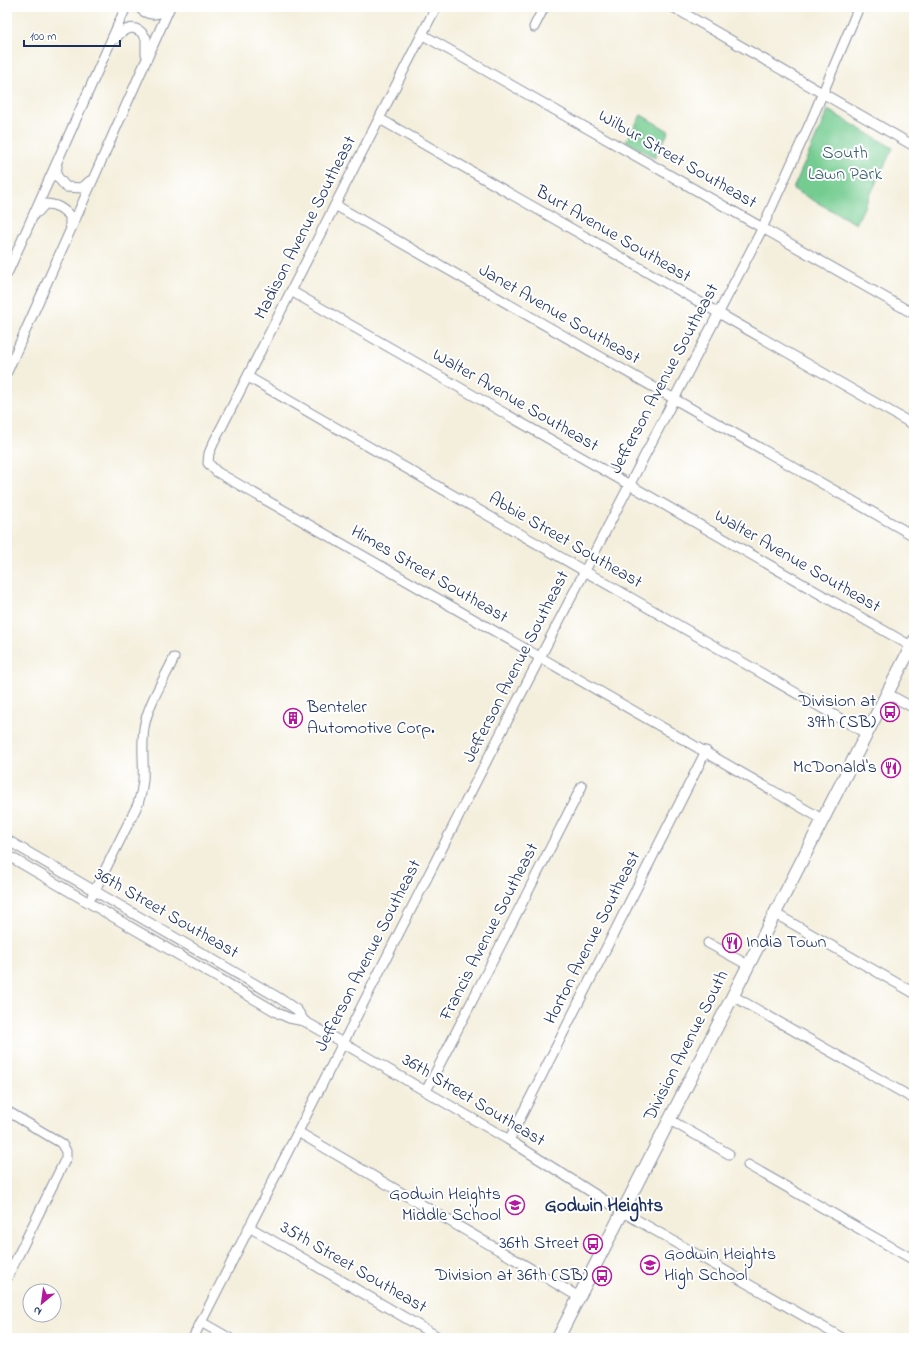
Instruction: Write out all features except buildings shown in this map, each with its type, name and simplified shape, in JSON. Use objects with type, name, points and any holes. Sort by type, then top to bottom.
[{"type":"main road","name":"Division Avenue South","points":[[558,1338],[822,819],[913,644]]},
{"type":"street","points":[[7,274],[126,7]]},
{"type":"street","points":[[139,7],[148,14],[164,12],[169,7]]},
{"type":"street","points":[[7,372],[169,7]]},
{"type":"street","name":"Madison Avenue Southeast","points":[[208,464],[209,453],[436,7]]},
{"type":"street","points":[[534,27],[544,7]]},
{"type":"street","points":[[672,7],[914,146]]},
{"type":"street","name":"Jefferson Avenue Southeast","points":[[193,1338],[628,484],[674,400],[763,227],[823,94],[859,7]]},
{"type":"street","points":[[107,47],[122,30],[127,28],[139,30],[146,38],[144,63]]},
{"type":"street","name":"Wilbur Street Southeast","points":[[423,35],[914,314]]},
{"type":"street","name":"Burt Avenue Southeast","points":[[380,119],[914,425]]},
{"type":"street","points":[[57,162],[56,175],[66,186],[82,188],[91,180]]},
{"type":"street","points":[[32,219],[45,204],[53,204],[62,208],[70,216],[70,229]]},
{"type":"street","name":"Janet Avenue Southeast","points":[[335,205],[914,536]]},
{"type":"street","name":"Walter Avenue Southeast","points":[[291,291],[628,484],[913,644]]},
{"type":"street","points":[[7,360],[20,344]]},
{"type":"street","name":"Abbie Street Southeast","points":[[248,377],[867,734]]},
{"type":"street","name":"Himes Street Southeast","points":[[208,464],[217,472],[822,819]]},
{"type":"street","points":[[88,903],[138,804],[144,789],[145,776],[142,743],[145,726],[152,703],[174,658]]},
{"type":"street","points":[[888,694],[914,708]]},
{"type":"street","name":"Horton Avenue Southeast","points":[[509,1140],[706,752]]},
{"type":"street","name":"Francis Avenue Southeast","points":[[426,1091],[582,786]]},
{"type":"street","name":"36th Street Southeast","points":[[7,840],[279,998],[297,1010],[304,1020]]},
{"type":"street","name":"36th Street Southeast","points":[[7,855],[280,1014],[289,1018],[304,1020],[509,1140],[623,1212],[842,1338]]},
{"type":"street","points":[[774,914],[914,993]]},
{"type":"street","points":[[708,943],[748,965]]},
{"type":"street","points":[[733,996],[914,1100]]},
{"type":"street","points":[[7,1111],[61,1143],[66,1151],[66,1158],[7,1278]]},
{"type":"street","points":[[670,1120],[729,1154]]},
{"type":"street","points":[[298,1132],[579,1297]]},
{"type":"street","points":[[748,1165],[914,1260]]},
{"type":"street","name":"35th Street Southeast","points":[[249,1226],[440,1338]]},
{"type":"street","points":[[201,1322],[229,1338]]},
{"type":"green space","name":"South Lawn Park","points":[[828,110],[893,148],[856,224],[793,189]]},
{"type":"green space","points":[[641,115],[669,131],[655,158],[626,141]]},
{"type":"place","name":"Division at 39th (SB)","points":[[890,712]]},
{"type":"place","name":"Benteler Automotive Corp.","points":[[293,718]]},
{"type":"place","name":"McDonald's","points":[[891,768]]},
{"type":"place","name":"India Town","points":[[732,943]]},
{"type":"place","name":"Godwin Heights Middle School","points":[[515,1205]]},
{"type":"place","name":"36th Street","points":[[593,1244]]},
{"type":"place","name":"Godwin Heights High School","points":[[650,1265]]},
{"type":"place","name":"Division at 36th (SB)","points":[[602,1276]]},
{"type":"district","name":"Godwin Heights","points":[[604,1206]]}]
